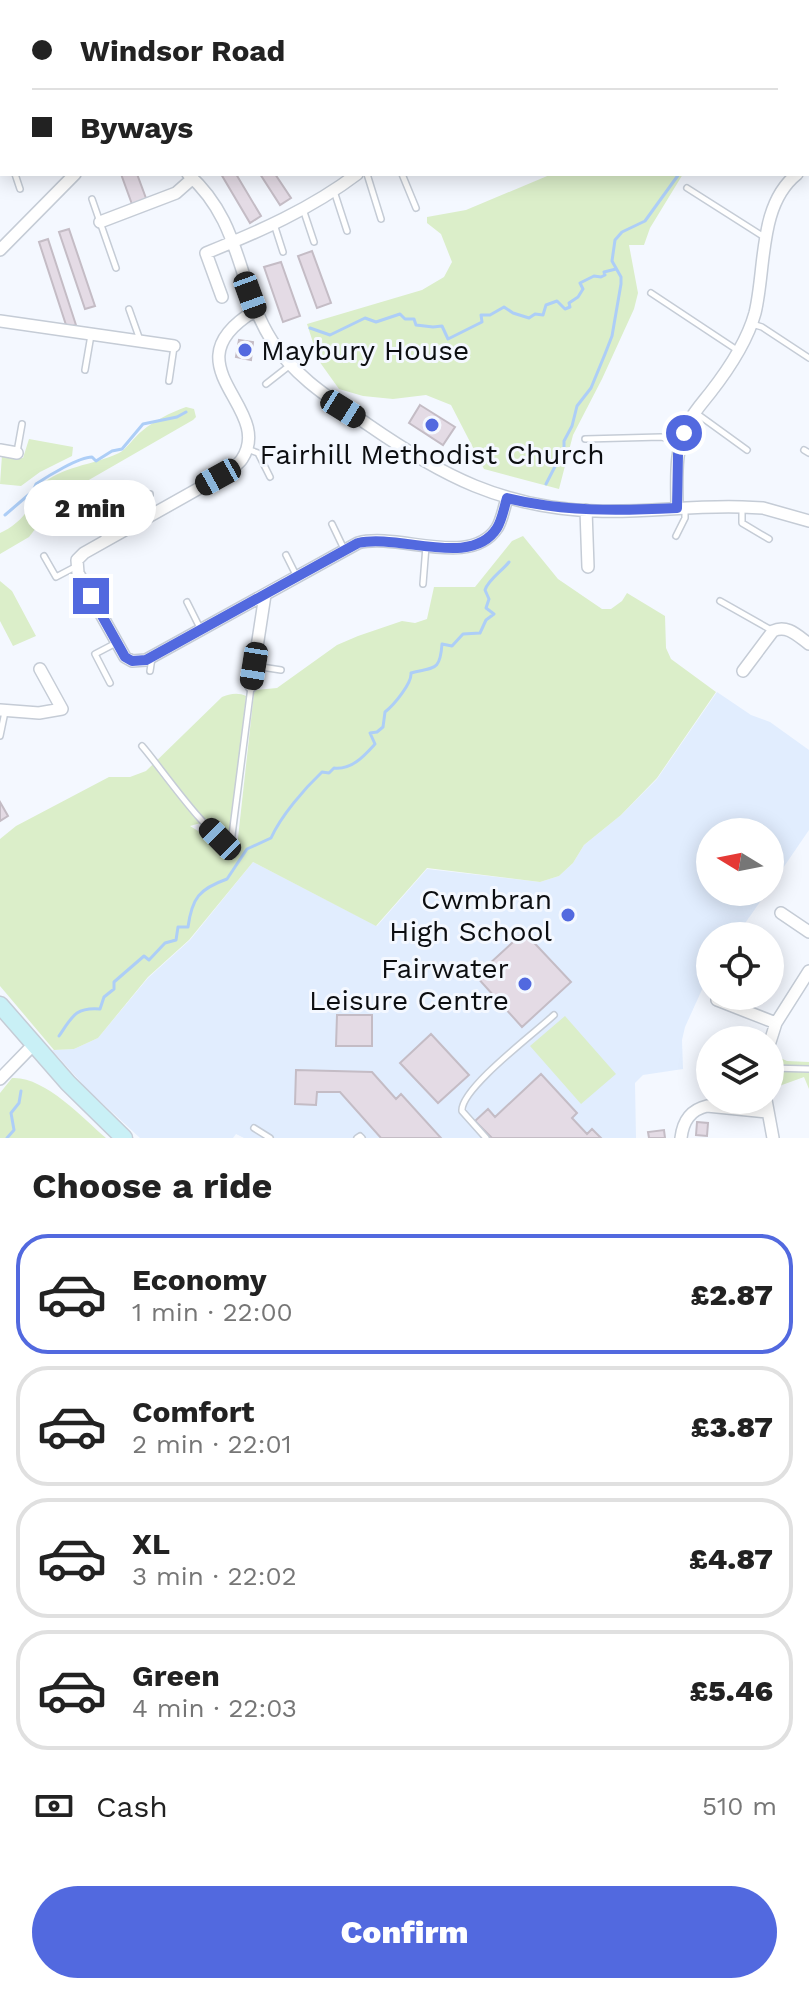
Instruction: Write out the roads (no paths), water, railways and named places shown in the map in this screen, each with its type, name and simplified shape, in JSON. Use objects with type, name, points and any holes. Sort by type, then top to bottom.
[{"type":"street","points":[[0,250],[73,176]]},
{"type":"street","points":[[100,222],[176,193],[190,176],[215,205],[234,242],[263,327],[290,365],[312,387],[418,458],[465,484],[507,498],[560,509],[763,508],[809,521]]},
{"type":"street","points":[[222,297],[206,253],[274,224],[334,191],[354,176]]},
{"type":"street","points":[[681,508],[677,468],[681,442],[695,412],[738,351],[751,324],[776,200],[795,176]]},
{"type":"street","points":[[256,310],[231,327],[221,343],[219,356],[223,378],[247,425],[249,439],[242,459],[228,472],[104,541],[77,560],[76,567],[125,657],[132,661],[146,660],[296,576],[369,540],[464,549],[481,542],[498,526],[507,498]]},
{"type":"street","points":[[0,321],[174,346]]},
{"type":"street","points":[[0,450],[17,453]]},
{"type":"street","points":[[586,510],[588,567]]},
{"type":"street","points":[[251,686],[265,595]]},
{"type":"street","points":[[743,671],[773,631],[786,629],[809,644]]},
{"type":"street","points":[[3,710],[39,713],[62,709],[40,669]]},
{"type":"street","points":[[781,913],[805,930],[809,915]]},
{"type":"street","points":[[775,1026],[809,971]]},
{"type":"street","points":[[0,1005],[68,1083],[124,1138]]},
{"type":"street","points":[[748,1010],[776,1023]]},
{"type":"street","points":[[0,1079],[34,1044]]},
{"type":"street","points":[[681,1138],[686,1118],[696,1110]]},
{"type":"street","points":[[768,1114],[773,1138]]},
{"type":"lane","points":[[16,176],[20,189]]},
{"type":"lane","points":[[368,176],[381,219]]},
{"type":"lane","points":[[403,176],[416,208]]},
{"type":"lane","points":[[687,188],[767,239]]},
{"type":"lane","points":[[334,191],[347,231]]},
{"type":"lane","points":[[92,199],[116,268]]},
{"type":"lane","points":[[303,208],[314,242]]},
{"type":"lane","points":[[274,224],[283,252]]},
{"type":"lane","points":[[651,293],[738,351]]},
{"type":"lane","points":[[129,309],[140,341]]},
{"type":"lane","points":[[751,324],[762,327],[809,358]]},
{"type":"lane","points":[[85,370],[91,334]]},
{"type":"lane","points":[[169,381],[174,346]]},
{"type":"lane","points":[[266,384],[290,365]]},
{"type":"lane","points":[[695,412],[747,450]]},
{"type":"lane","points":[[17,453],[22,424]]},
{"type":"lane","points":[[585,439],[661,437],[681,442]]},
{"type":"lane","points":[[246,449],[258,453],[270,477]]},
{"type":"lane","points":[[149,516],[150,494]]},
{"type":"lane","points":[[742,507],[742,523],[769,539]]},
{"type":"lane","points":[[676,536],[685,518],[681,508]]},
{"type":"lane","points":[[104,541],[105,516]]},
{"type":"lane","points":[[332,524],[345,550]]},
{"type":"lane","points":[[423,584],[426,545]]},
{"type":"lane","points":[[286,555],[296,576]]},
{"type":"lane","points":[[44,556],[56,577],[76,567]]},
{"type":"lane","points":[[720,601],[773,631]]},
{"type":"lane","points":[[187,602],[200,629]]},
{"type":"lane","points":[[110,683],[95,654],[116,643]]},
{"type":"lane","points":[[150,671],[152,657]]},
{"type":"lane","points":[[254,666],[281,670]]},
{"type":"lane","points":[[142,746],[205,825],[220,839],[231,843],[251,686]]},
{"type":"lane","points":[[0,736],[3,710]]},
{"type":"lane","points":[[486,1138],[462,1111],[464,1098],[489,1070],[520,1047],[554,1015]]},
{"type":"lane","points":[[784,1068],[809,1069]]},
{"type":"lane","points":[[254,1128],[270,1138]]},
{"type":"waterway","points":[[546,484],[564,449],[577,406],[591,388],[612,336],[621,284],[621,277],[612,261],[615,240],[622,232],[645,221],[678,176]]},
{"type":"waterway","points":[[310,328],[330,335],[365,318],[376,322],[400,314],[405,319],[414,319],[416,325],[442,326],[448,339],[482,322],[481,315],[490,315],[504,307],[529,318],[535,314],[543,315],[546,305],[557,301],[565,309],[570,307],[569,303],[583,289],[580,283],[616,269]]},
{"type":"waterway","points":[[5,515],[33,491],[36,484],[56,472],[79,460],[92,457],[96,461],[122,449],[143,424],[186,412]]},
{"type":"waterway","points":[[59,1036],[79,1012],[100,1009],[104,997],[114,989],[114,982],[144,956],[149,960],[165,943],[176,940],[178,927],[188,927],[198,896],[227,879],[247,849],[271,838],[294,803],[322,772],[329,773],[334,768],[352,764],[371,749],[375,744],[370,733],[383,727],[385,712],[406,688],[411,673],[434,667],[440,660],[442,644],[452,646],[463,634],[480,633],[486,620],[494,614],[486,608],[489,599],[485,590],[509,562]]},
{"type":"waterway","points":[[7,1138],[14,1130],[11,1113],[19,1103],[21,1091]]},
{"type":"place","name":"Maybury House","points":[[245,350]]},
{"type":"place","name":"Fairhill Methodist Church","points":[[432,425]]},
{"type":"place","name":"Cwmbran High School","points":[[568,915]]},
{"type":"place","name":"Fairwater Leisure Centre","points":[[525,984]]}]
